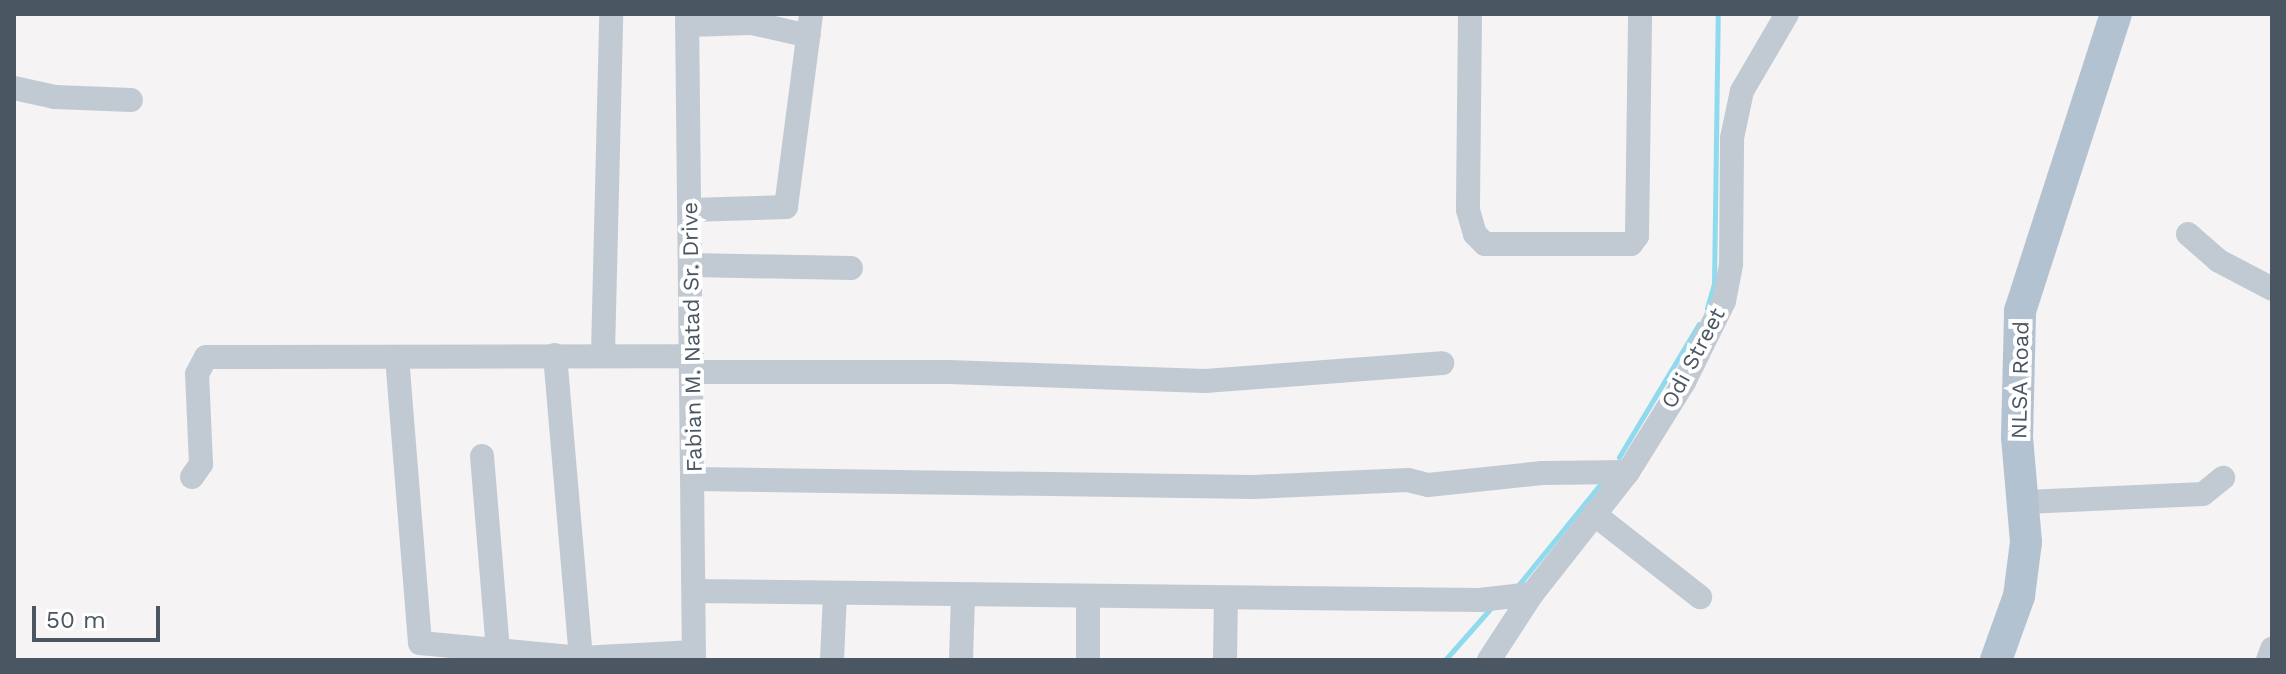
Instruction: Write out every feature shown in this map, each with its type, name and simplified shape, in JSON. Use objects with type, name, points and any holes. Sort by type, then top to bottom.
[{"type":"main road","name":"NLSA Road","points":[[1996,660],[2019,596],[2025,502],[2017,437],[2020,311],[2116,14]]},
{"type":"street","points":[[603,353],[611,14]]},
{"type":"street","points":[[1470,14],[1468,210],[1475,234],[1485,244],[1631,244],[1637,236],[1640,14]]},
{"type":"street","name":"Odi Street","points":[[1489,660],[1532,594],[1628,472],[1684,382],[1724,301],[1731,264],[1734,126],[1742,91],[1787,14]]},
{"type":"street","points":[[687,20],[810,25],[786,207],[690,210]]},
{"type":"street","name":"Fabian M. Natad Sr. Drive","points":[[687,20],[694,656]]},
{"type":"street","points":[[14,88],[55,97],[131,100]]},
{"type":"street","points":[[2188,234],[2219,261],[2272,289]]},
{"type":"street","points":[[691,265],[851,268]]},
{"type":"street","points":[[192,477],[201,464],[197,374],[206,357],[603,353],[692,364],[1205,381],[1442,363]]},
{"type":"street","points":[[555,355],[581,658]]},
{"type":"street","points":[[397,357],[420,643],[581,658],[694,656]]},
{"type":"street","points":[[482,456],[498,652]]},
{"type":"street","points":[[693,479],[1253,487],[1408,480],[1428,485],[1542,473],[1628,472]]},
{"type":"street","points":[[2025,502],[2203,494],[2223,478]]},
{"type":"street","points":[[1594,514],[1700,597]]},
{"type":"street","points":[[694,591],[1480,600],[1532,594]]},
{"type":"street","points":[[832,660],[835,594]]},
{"type":"street","points":[[961,660],[963,595]]},
{"type":"street","points":[[1088,597],[1088,660]]},
{"type":"street","points":[[1225,660],[1226,598]]},
{"type":"street","points":[[2268,660],[2272,649]]},
{"type":"waterway","points":[[1707,308],[1714,284],[1718,14]]},
{"type":"waterway","points":[[1619,457],[1699,324]]},
{"type":"waterway","points":[[1516,588],[1603,481]]},
{"type":"waterway","points":[[1445,660],[1490,609]]}]
